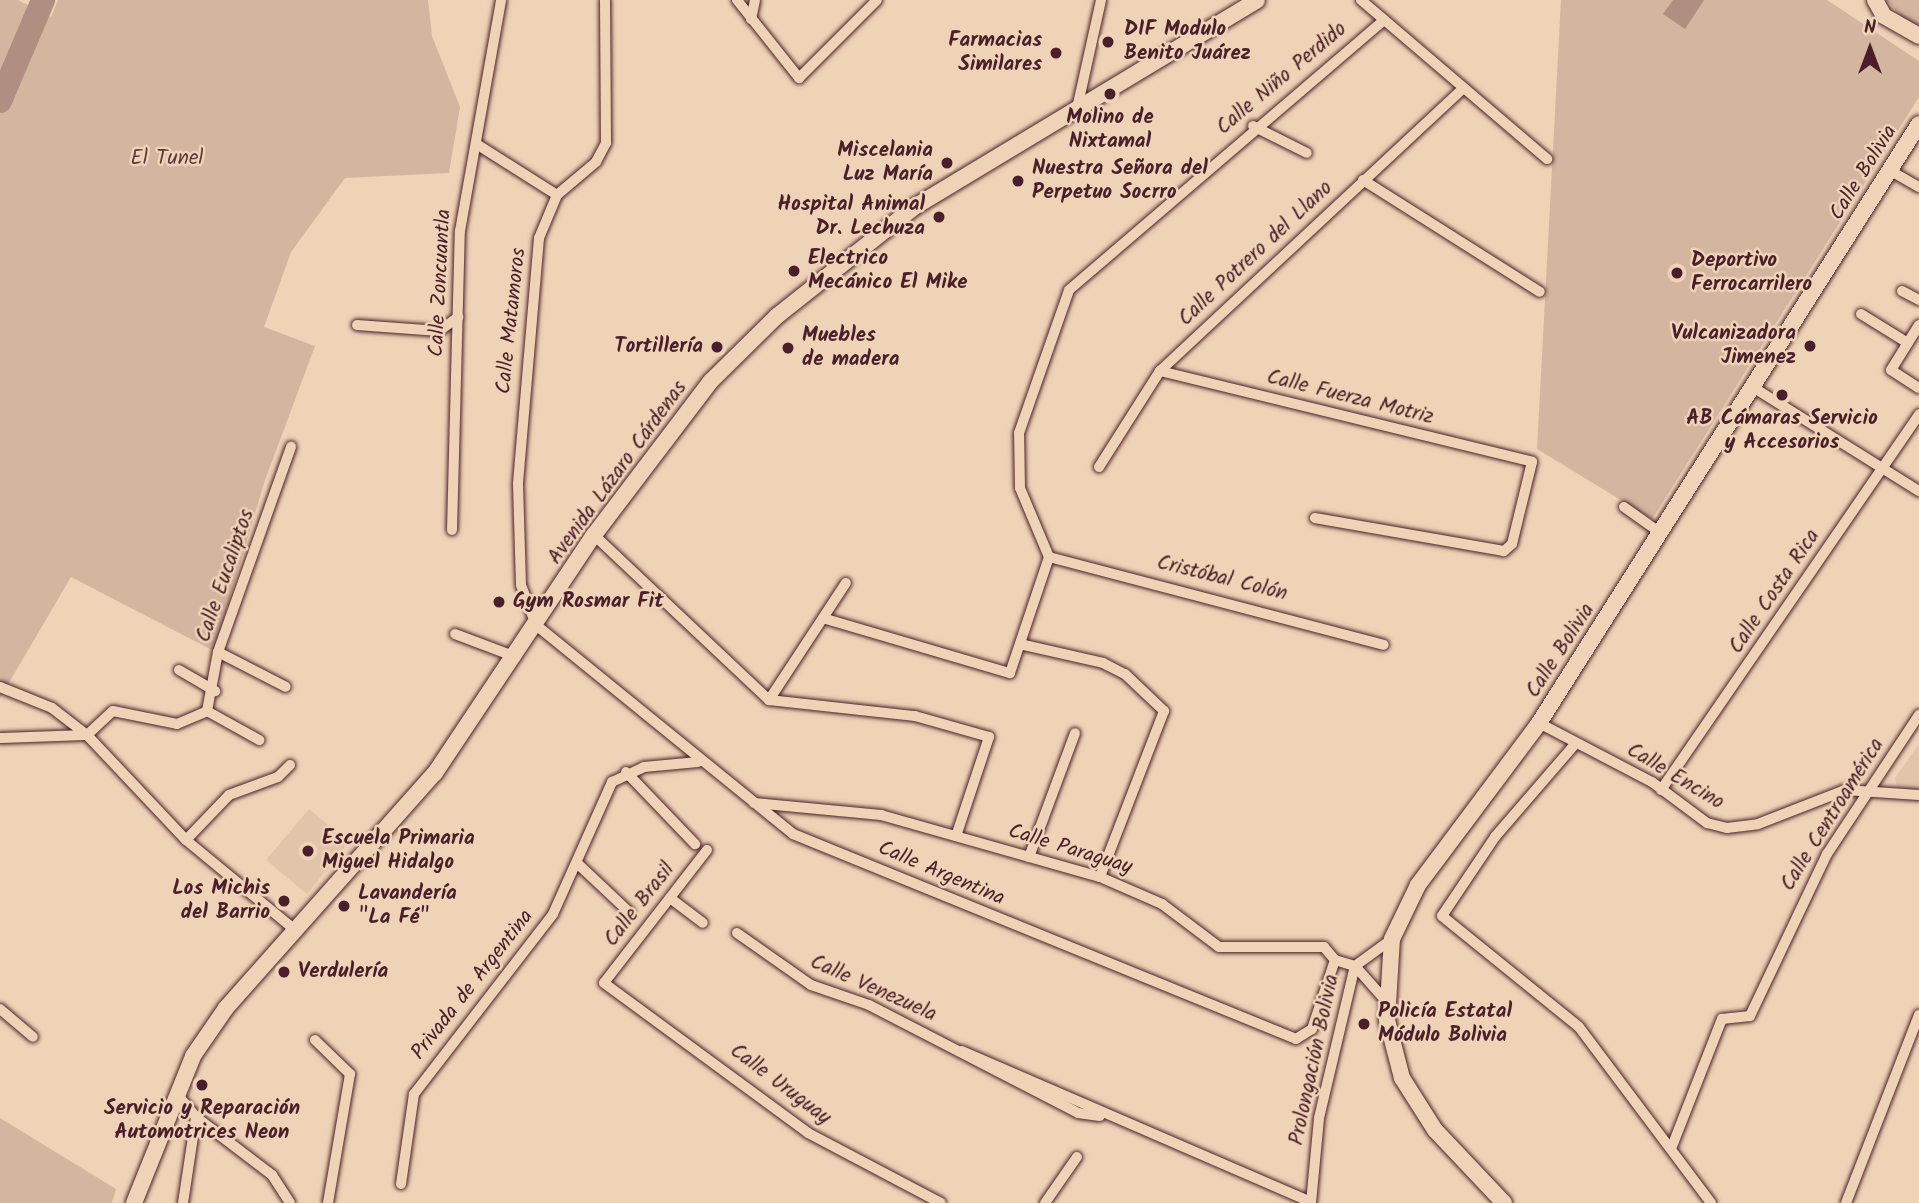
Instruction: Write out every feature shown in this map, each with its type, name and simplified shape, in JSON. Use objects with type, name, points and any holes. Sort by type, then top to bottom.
[{"type":"main road","name":"Avenida Lázaro Cárdenas","points":[[134,1203],[176,1093],[226,1008],[435,773],[516,657],[594,535],[711,380],[777,316],[916,206],[1078,104],[1257,0]]},
{"type":"main road","points":[[1875,0],[1884,16],[1919,36]]},
{"type":"main road","name":"Calle Bolivia","points":[[1504,1203],[1417,1104],[1391,1047],[1387,1002],[1392,939],[1418,886],[1539,723],[1662,534],[1919,124]]},
{"type":"street","name":"Calle Zoncuantla","points":[[452,530],[460,232],[478,145],[501,0]]},
{"type":"street","name":"Calle Matamoros","points":[[536,625],[522,585],[519,444],[539,238],[557,195],[596,162],[606,143],[605,0]]},
{"type":"street","points":[[737,0],[799,78],[877,0]]},
{"type":"street","points":[[751,19],[755,0]]},
{"type":"street","points":[[1078,104],[1101,0]]},
{"type":"street","points":[[1361,0],[1547,159]]},
{"type":"street","name":"Calle Niño Perdido","points":[[1049,557],[1020,488],[1019,433],[1069,290],[1254,126],[1384,20]]},
{"type":"street","name":"Calle Potrero del Llano","points":[[1100,467],[1160,371],[1464,88]]},
{"type":"street","points":[[1254,126],[1307,153]]},
{"type":"street","points":[[478,145],[557,195]]},
{"type":"street","points":[[1891,171],[1919,187]]},
{"type":"street","points":[[1363,180],[1539,292]]},
{"type":"street","points":[[1902,291],[1919,300]]},
{"type":"street","points":[[1861,314],[1908,343]]},
{"type":"street","points":[[357,326],[439,331],[458,317]]},
{"type":"street","points":[[1919,325],[1891,370],[1919,388]]},
{"type":"street","name":"Calle Fuerza Motriz","points":[[1160,371],[1532,462],[1512,544],[1504,551],[1315,518]]},
{"type":"street","points":[[1754,388],[1919,491]]},
{"type":"street","name":"Calle Costa Rica","points":[[1661,790],[1885,469],[1919,414]]},
{"type":"street","name":"Calle Eucaliptos","points":[[207,710],[215,691],[218,652],[291,447]]},
{"type":"street","points":[[1624,507],[1662,534]]},
{"type":"street","points":[[594,535],[769,700],[915,716],[989,737],[956,836]]},
{"type":"street","points":[[826,619],[1010,673],[1024,645],[1049,557]]},
{"type":"street","name":"Cristóbal Colón","points":[[1049,557],[1384,645]]},
{"type":"street","points":[[769,700],[826,619],[846,583]]},
{"type":"street","name":"Calle Argentina","points":[[536,625],[698,762],[793,834],[1296,1040],[1312,1029],[1335,960]]},
{"type":"street","points":[[455,634],[516,657]]},
{"type":"street","points":[[1024,645],[1103,663],[1125,674],[1164,711],[1100,877]]},
{"type":"street","points":[[218,652],[286,687]]},
{"type":"street","points":[[179,670],[215,691]]},
{"type":"street","points":[[0,687],[52,708],[87,735],[186,839],[294,929]]},
{"type":"street","points":[[0,738],[87,735],[113,711],[177,724],[207,710],[259,740]]},
{"type":"street","name":"Calle Centroamérica","points":[[1671,1149],[1722,1019],[1750,1016],[1798,906],[1919,715]]},
{"type":"street","name":"Calle Encino","points":[[1539,723],[1661,790],[1707,823],[1727,828],[1758,824],[1827,794],[1871,790],[1919,795]]},
{"type":"street","points":[[1029,857],[1075,733]]},
{"type":"street","points":[[1576,743],[1495,838],[1442,916],[1579,1027],[1711,1203]]},
{"type":"street","points":[[626,772],[698,762]]},
{"type":"street","points":[[186,839],[229,795],[278,777],[290,765]]},
{"type":"street","points":[[626,772],[695,844]]},
{"type":"street","name":"Privada de Argentina","points":[[401,1184],[414,1094],[553,915],[578,864],[604,797],[626,772]]},
{"type":"street","name":"Calle Paraguay","points":[[754,803],[881,815],[1100,877],[1162,904],[1219,947],[1308,943],[1324,947],[1335,960],[1355,966]]},
{"type":"street","name":"Calle Brasil","points":[[604,983],[707,850]]},
{"type":"street","points":[[578,864],[630,913]]},
{"type":"street","points":[[670,898],[703,923]]},
{"type":"street","name":"Calle Venezuela","points":[[737,933],[811,985],[869,1005],[962,1051],[1022,1072],[1100,1116],[1311,1203]]},
{"type":"street","points":[[1387,1002],[1355,966],[1392,939]]},
{"type":"street","name":"Prolongación Bolivia","points":[[1311,1203],[1319,1118],[1355,966]]},
{"type":"street","name":"Calle Uruguay","points":[[604,983],[808,1133],[941,1203]]},
{"type":"street","points":[[0,1009],[33,1037]]},
{"type":"street","points":[[1846,1203],[1919,1015]]},
{"type":"street","points":[[315,1040],[350,1074],[328,1203]]},
{"type":"street","points":[[176,1093],[196,1117],[272,1175],[290,1203]]},
{"type":"street","points":[[183,1203],[196,1117]]},
{"type":"street","points":[[1045,1203],[1077,1157]]},
{"type":"shaded area","points":[[1673,0],[1704,0],[1685,29],[1663,14]]},
{"type":"shaded area","points":[[1919,744],[1919,790],[1897,788],[1895,778]]},
{"type":"shaded area","name":"Escuela Primaria Miguel Hidalgo","points":[[309,809],[349,842],[307,894],[266,860]]},
{"type":"green space","name":"El Tunel","points":[[0,0],[18,0],[51,17],[58,0],[428,0],[432,36],[460,107],[449,173],[345,178],[291,252],[264,327],[315,346],[264,483],[214,651],[71,577],[0,698]]},
{"type":"green space","name":"Deportivo Ferrocarrilero","points":[[1561,0],[1827,0],[1919,61],[1919,97],[1652,519],[1537,449]]},
{"type":"green space","points":[[1886,0],[1919,0],[1919,25],[1905,20]]},
{"type":"green space","points":[[0,1118],[116,1189],[112,1203],[0,1203]]},
{"type":"waterway","points":[[0,101],[43,0]]},
{"type":"place","name":"DIF Modulo Benito Juárez","points":[[1108,42]]},
{"type":"place","name":"Farmacias Similares","points":[[1056,53]]},
{"type":"place","name":"Molino de Nixtamal","points":[[1110,94]]},
{"type":"place","name":"Miscelania Luz María","points":[[947,163]]},
{"type":"place","name":"Nuestra Señora del Perpetuo Socrro","points":[[1018,181]]},
{"type":"place","name":"Hospital Animal Dr. Lechuza","points":[[939,217]]},
{"type":"place","name":"Electrico Mecánico El Mike","points":[[794,271]]},
{"type":"place","name":"Deportivo Ferrocarrilero","points":[[1677,273]]},
{"type":"place","name":"Vulcanizadora Jimenez","points":[[1810,346]]},
{"type":"place","name":"Tortillería","points":[[717,347]]},
{"type":"place","name":"Muebles de madera","points":[[788,348]]},
{"type":"place","name":"AB Cámaras Servicio y Accesorios","points":[[1782,395]]},
{"type":"place","name":"Gym Rosmar Fit","points":[[499,602]]},
{"type":"place","name":"Escuela Primaria Miguel Hidalgo","points":[[308,851]]},
{"type":"place","name":"Los Michis del Barrio","points":[[284,901]]},
{"type":"place","name":"Lavandería \"La Fé\"","points":[[344,906]]},
{"type":"place","name":"Verdulería","points":[[284,972]]},
{"type":"place","name":"Policía Estatal Módulo Bolivia","points":[[1364,1024]]},
{"type":"place","name":"Servicio y Reparación Automotrices Neon","points":[[202,1085]]}]
